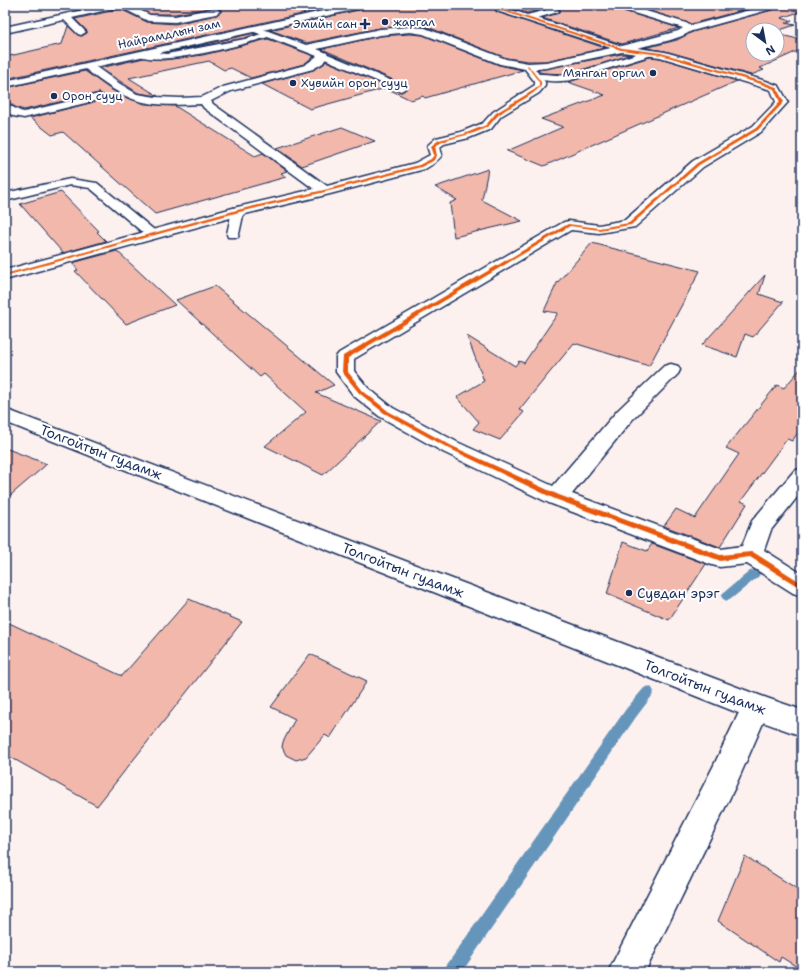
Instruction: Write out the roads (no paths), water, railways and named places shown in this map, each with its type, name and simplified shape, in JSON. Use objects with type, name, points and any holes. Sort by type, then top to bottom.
[{"type":"street","points":[[5,30],[63,13],[74,14],[118,5]]},
{"type":"street","points":[[122,5],[148,18],[175,19],[216,11]]},
{"type":"street","name":"Найрамдлын зам","points":[[5,84],[362,5]]},
{"type":"street","points":[[527,18],[555,10],[543,5]]},
{"type":"street","points":[[532,71],[546,65],[622,49],[689,30],[689,27],[617,5]]},
{"type":"street","points":[[500,9],[622,49],[675,58],[762,83],[775,88],[782,102],[757,129],[698,164],[630,224],[599,229],[569,225],[345,357],[345,372],[361,392],[386,412],[450,447],[557,497],[720,558],[751,554],[802,586]]},
{"type":"street","points":[[63,13],[81,32]]},
{"type":"street","points":[[88,66],[129,94],[140,98],[177,101],[205,100],[212,94],[227,89],[309,67],[319,61],[323,55],[255,29]]},
{"type":"street","points":[[5,275],[238,211],[325,191],[414,168],[432,160],[436,155],[433,146],[440,142],[465,135],[487,126],[498,114],[535,91],[540,86],[540,82],[532,71],[417,30],[391,31],[306,48]]},
{"type":"street","points":[[205,100],[208,106],[325,191]]},
{"type":"street","points":[[557,497],[616,425],[671,370]]},
{"type":"street","name":"Толгойтын гудамж","points":[[5,415],[756,707],[802,722]]},
{"type":"street","points":[[751,554],[760,527],[802,476]]},
{"type":"street","points":[[626,972],[724,776],[756,707]]},
{"type":"lane","points":[[689,30],[776,5]]},
{"type":"lane","points":[[142,54],[167,57],[247,41],[268,34]]},
{"type":"lane","points":[[532,71],[561,79],[649,53]]},
{"type":"lane","points":[[323,55],[400,88]]},
{"type":"lane","points":[[12,122],[24,115],[99,97]]},
{"type":"lane","points":[[5,106],[17,114],[24,115]]},
{"type":"lane","points":[[5,197],[70,182],[93,185],[153,234]]},
{"type":"lane","points":[[233,234],[238,211]]},
{"type":"waterway","points":[[727,596],[754,574]]},
{"type":"waterway","points":[[452,972],[631,713],[648,692]]},
{"type":"place","name":"жаргал","points":[[385,22]]},
{"type":"place","name":"Эмийн сан","points":[[365,24]]},
{"type":"place","name":"Мянган оргил","points":[[653,73]]},
{"type":"place","name":"Хувийн орон сууц","points":[[293,83]]},
{"type":"place","name":"Орон сууц","points":[[54,96]]},
{"type":"place","name":"Сувдан эрэг","points":[[629,593]]}]
